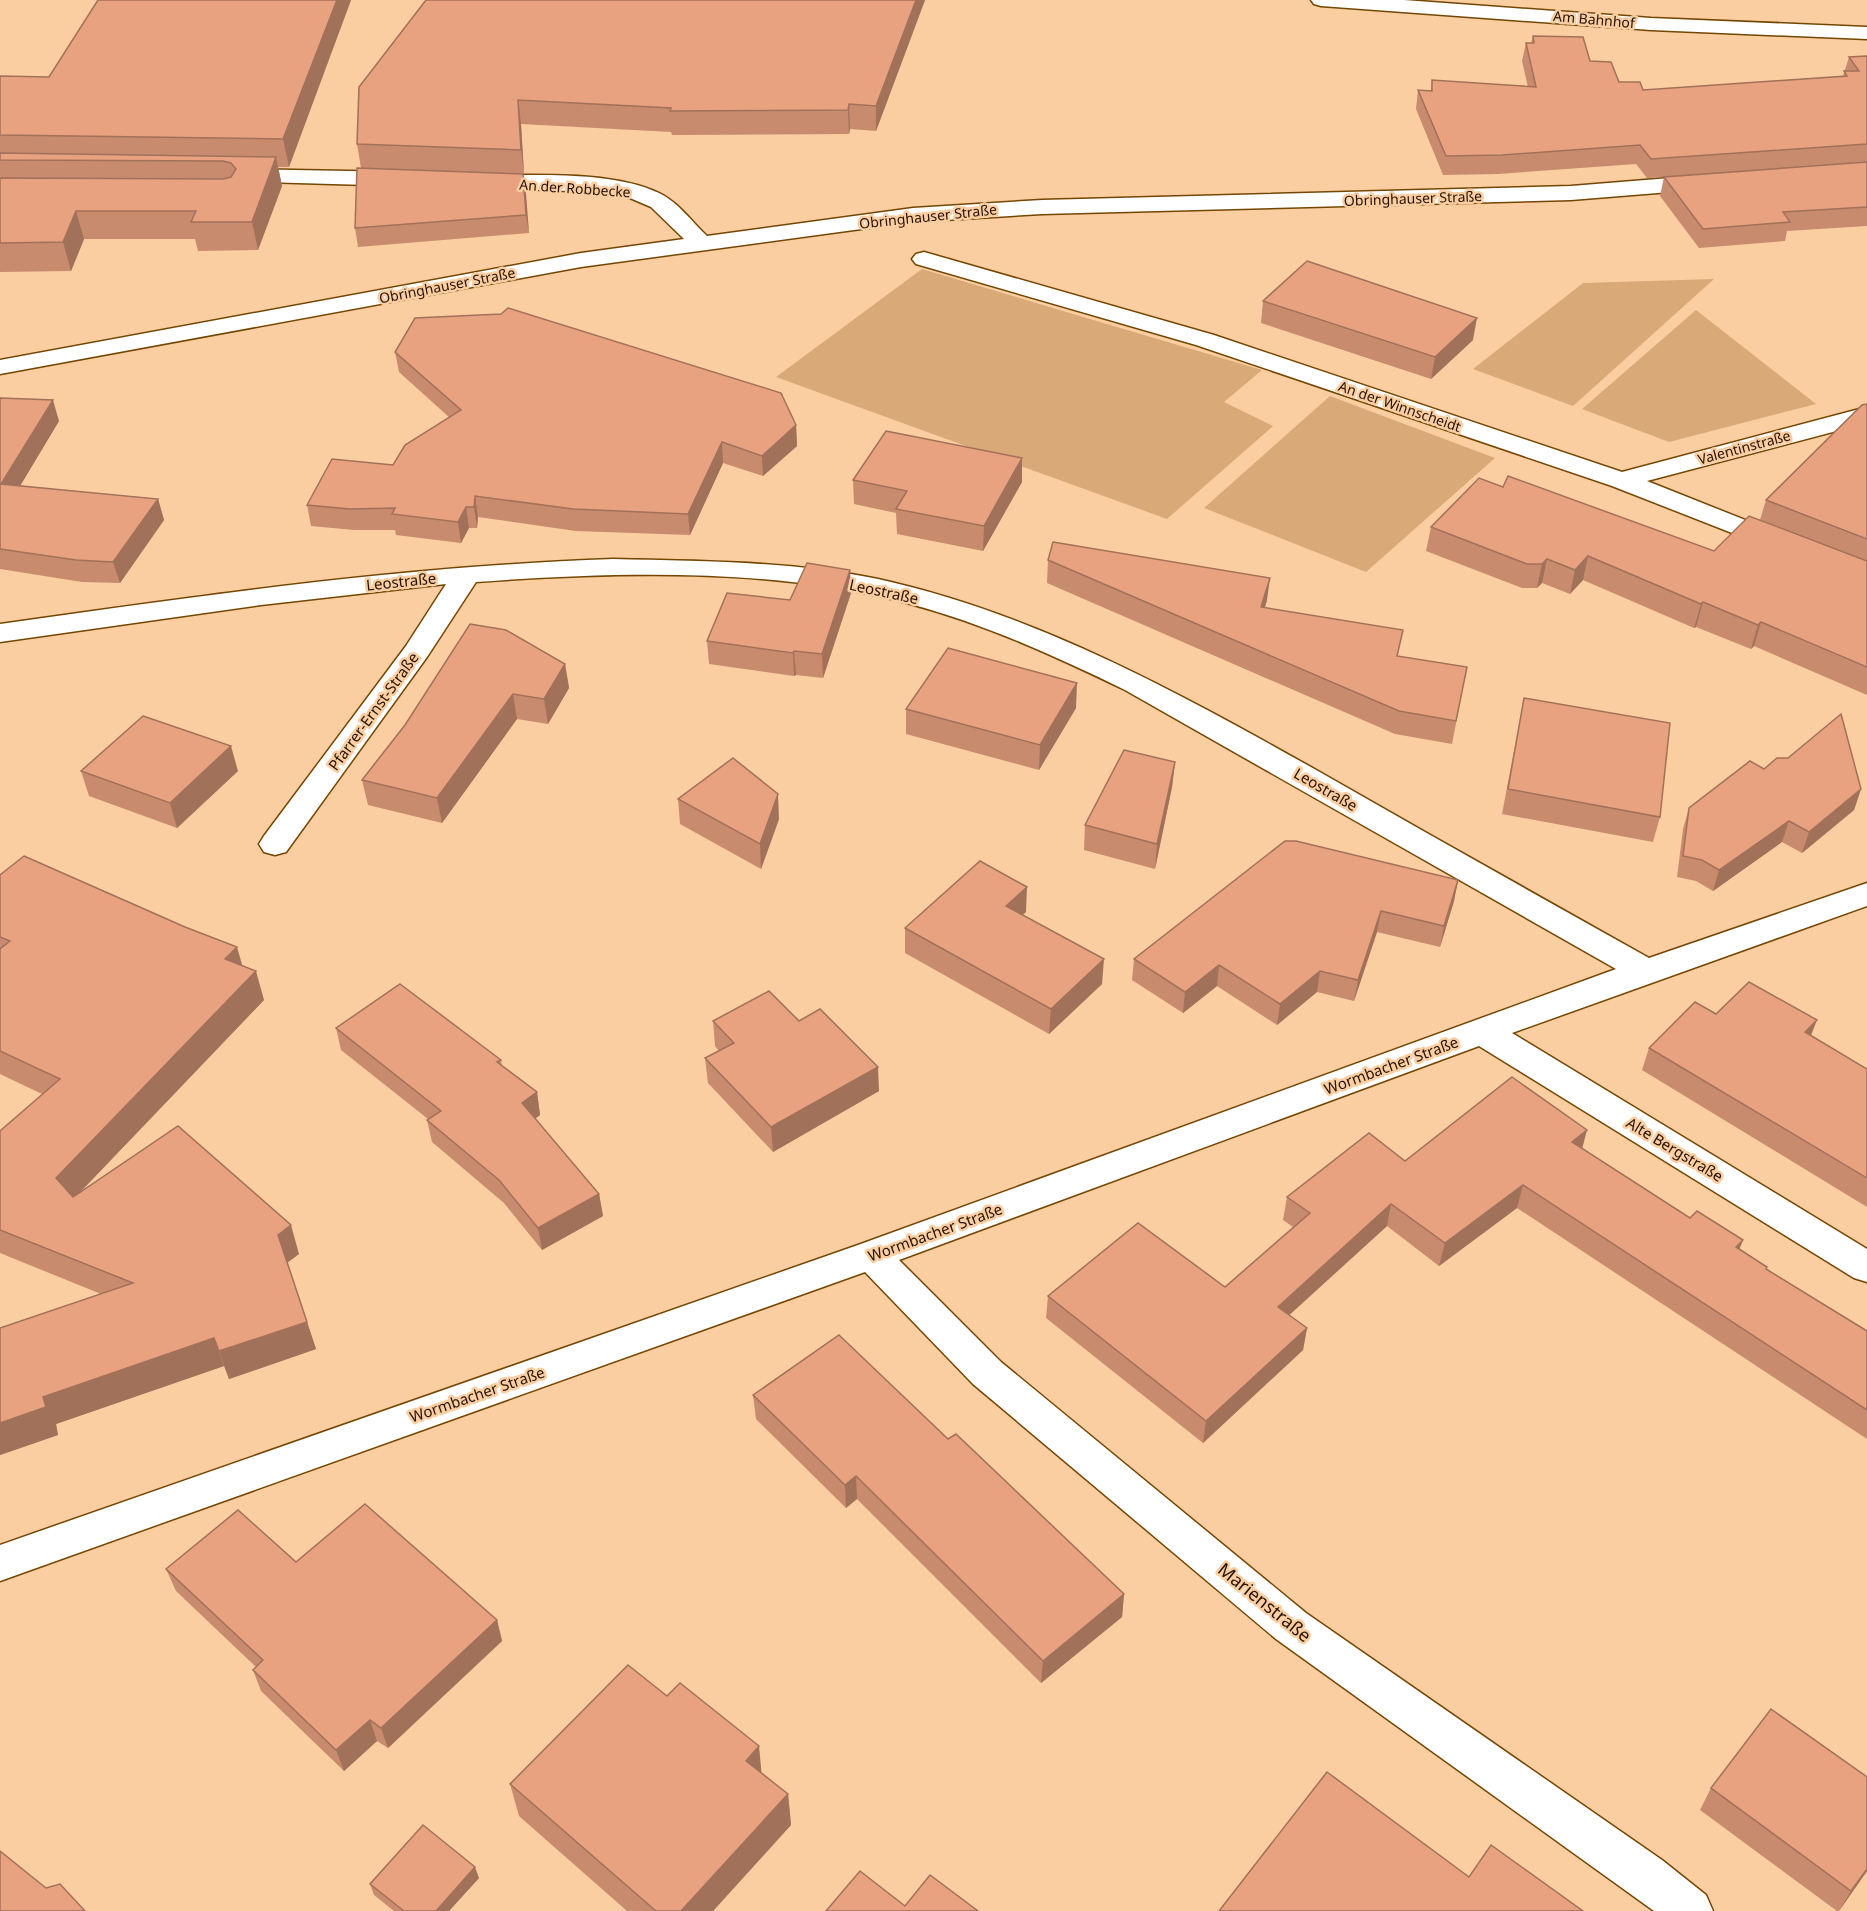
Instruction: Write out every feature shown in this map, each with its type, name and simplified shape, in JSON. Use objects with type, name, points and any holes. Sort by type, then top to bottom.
[{"type":"street","name":"Am Bahnhof","points":[[1321,0],[1651,24],[1867,33]]},
{"type":"street","points":[[216,176],[419,179]]},
{"type":"street","points":[[278,199],[340,191],[395,178]]},
{"type":"street","name":"An der Robbecke","points":[[454,181],[584,186],[635,192],[653,199],[665,208],[700,242]]},
{"type":"street","name":"Obringhauser Straße","points":[[0,367],[581,260],[700,242],[971,210],[1548,194],[1725,181]]},
{"type":"street","name":"An der Winnscheidt","points":[[924,259],[1205,340],[1621,480],[1803,553]]},
{"type":"street","name":"Valentinstraße","points":[[1621,480],[1867,415]]},
{"type":"street","name":"Leostraße","points":[[0,633],[246,598],[467,574],[626,566],[786,573],[878,588],[1004,624],[1091,661],[1170,701],[1646,971]]},
{"type":"street","name":"Pfarrer-Ernst-Straße","points":[[275,844],[417,651],[467,574]]},
{"type":"street","name":"Wormbacher Straße","points":[[0,1563],[871,1255],[1646,971],[1867,894]]},
{"type":"street","name":"Alte Bergstraße","points":[[1483,1032],[1867,1267]]},
{"type":"street","name":"Marienstraße","points":[[871,1255],[987,1373],[1292,1626],[1646,1876],[1690,1911]]},
{"type":"shaded area","points":[[922,269],[1262,370],[1224,402],[1273,426],[1167,519],[776,377]]},
{"type":"shaded area","points":[[1714,279],[1573,406],[1473,369],[1583,283]]},
{"type":"shaded area","points":[[1696,310],[1816,404],[1669,442],[1582,409]]},
{"type":"shaded area","points":[[1330,396],[1495,458],[1366,572],[1204,508]]},
{"type":"building","points":[[98,0],[337,0],[283,139],[0,135],[0,76],[49,77]]},
{"type":"building","points":[[426,0],[916,0],[876,106],[849,104],[848,110],[670,111],[671,108],[518,100],[521,150],[357,144],[359,87]]},
{"type":"building","points":[[1533,36],[1583,37],[1590,61],[1611,62],[1619,82],[1640,82],[1643,90],[1847,76],[1844,71],[1859,71],[1849,57],[1867,56],[1867,144],[1651,159],[1640,145],[1502,155],[1446,156],[1418,90],[1432,91],[1432,80],[1536,87],[1526,43],[1534,43]]},
{"type":"building","points":[[0,153],[276,157],[252,222],[191,222],[196,211],[76,211],[63,242],[0,243],[0,178],[223,179],[231,177],[236,169],[231,163],[223,161],[0,160]]},
{"type":"building","points":[[1867,162],[1867,207],[1783,212],[1790,222],[1703,229],[1664,177]]},
{"type":"building","points":[[357,168],[523,174],[526,215],[355,228]]},
{"type":"building","points":[[1307,261],[1477,318],[1435,357],[1263,301]]},
{"type":"building","points":[[508,308],[781,393],[796,425],[762,456],[722,442],[688,514],[573,509],[475,496],[474,507],[466,507],[458,522],[392,514],[395,508],[350,509],[307,505],[332,459],[393,465],[405,445],[461,410],[395,352],[415,318],[501,314]]},
{"type":"building","points":[[0,398],[53,400],[1,484],[158,499],[113,562],[76,560],[0,549]]},
{"type":"building","points":[[1867,404],[1867,539],[1766,500],[1862,405]]},
{"type":"building","points":[[886,431],[1022,458],[984,526],[896,509],[907,491],[853,480]]},
{"type":"building","points":[[1508,476],[1714,551],[1749,516],[1867,561],[1867,667],[1761,622],[1758,625],[1703,602],[1701,604],[1588,556],[1575,570],[1547,559],[1542,564],[1527,564],[1431,527],[1479,478],[1503,487]]},
{"type":"building","points":[[1053,542],[1270,578],[1261,607],[1403,630],[1397,656],[1467,667],[1456,721],[1399,711],[1048,560]]},
{"type":"building","points":[[807,563],[850,570],[822,654],[794,651],[793,653],[707,641],[727,593],[790,600]]},
{"type":"building","points":[[470,624],[506,630],[565,664],[544,699],[513,694],[437,798],[362,780],[405,725]]},
{"type":"building","points":[[948,648],[1077,683],[1040,745],[906,709]]},
{"type":"building","points":[[1524,698],[1670,723],[1660,817],[1508,789]]},
{"type":"building","points":[[1841,714],[1861,789],[1809,832],[1789,821],[1719,870],[1702,860],[1683,856],[1689,808],[1750,761],[1764,769],[1777,758],[1788,758]]},
{"type":"building","points":[[143,716],[231,746],[170,803],[81,771]]},
{"type":"building","points":[[1124,750],[1175,762],[1157,844],[1085,825]]},
{"type":"building","points":[[733,758],[778,794],[760,844],[678,799]]},
{"type":"building","points":[[1285,841],[1296,841],[1458,880],[1444,926],[1381,911],[1358,980],[1320,971],[1280,1004],[1219,965],[1185,992],[1134,959]]},
{"type":"building","points":[[24,856],[185,927],[237,947],[225,959],[256,971],[56,1178],[73,1197],[178,1126],[291,1225],[278,1235],[307,1322],[219,1351],[214,1338],[43,1397],[46,1407],[0,1423],[0,1328],[133,1283],[0,1230],[0,1131],[60,1079],[0,1051],[0,949],[10,941],[0,937],[0,875]]},
{"type":"building","points":[[980,861],[1027,887],[1006,906],[1104,959],[1051,1009],[905,928]]},
{"type":"building","points":[[1749,982],[1817,1020],[1805,1032],[1867,1069],[1867,1178],[1649,1048],[1695,1002],[1716,1014]]},
{"type":"building","points":[[400,984],[501,1060],[497,1062],[537,1092],[522,1103],[599,1194],[538,1228],[499,1180],[427,1120],[441,1111],[336,1028]]},
{"type":"building","points":[[769,991],[799,1021],[820,1009],[878,1067],[771,1127],[705,1058],[734,1043],[713,1021]]},
{"type":"building","points":[[1512,1077],[1587,1130],[1572,1142],[1690,1218],[1697,1211],[1743,1240],[1736,1247],[1767,1267],[1766,1269],[1867,1331],[1867,1410],[1523,1185],[1445,1243],[1391,1204],[1278,1307],[1307,1328],[1206,1421],[1048,1296],[1138,1223],[1225,1287],[1310,1213],[1287,1197],[1369,1133],[1405,1161]]},
{"type":"building","points":[[839,1335],[948,1439],[956,1434],[1124,1594],[1043,1661],[856,1476],[845,1485],[753,1395]]},
{"type":"building","points":[[365,1504],[497,1620],[381,1728],[370,1720],[336,1750],[253,1670],[263,1660],[166,1569],[238,1510],[296,1562]]},
{"type":"building","points":[[628,1665],[667,1696],[680,1683],[759,1746],[746,1761],[788,1794],[681,1911],[656,1911],[510,1784]]},
{"type":"building","points":[[1771,1709],[1867,1777],[1867,1869],[1851,1891],[1711,1788]]},
{"type":"building","points":[[1327,1772],[1469,1877],[1491,1845],[1583,1911],[1219,1911]]},
{"type":"building","points":[[423,1825],[475,1867],[436,1911],[404,1911],[370,1884]]},
{"type":"building","points":[[0,1851],[46,1888],[60,1884],[85,1911],[0,1911]]},
{"type":"building","points":[[860,1871],[905,1906],[930,1875],[978,1911],[826,1911]]}]
